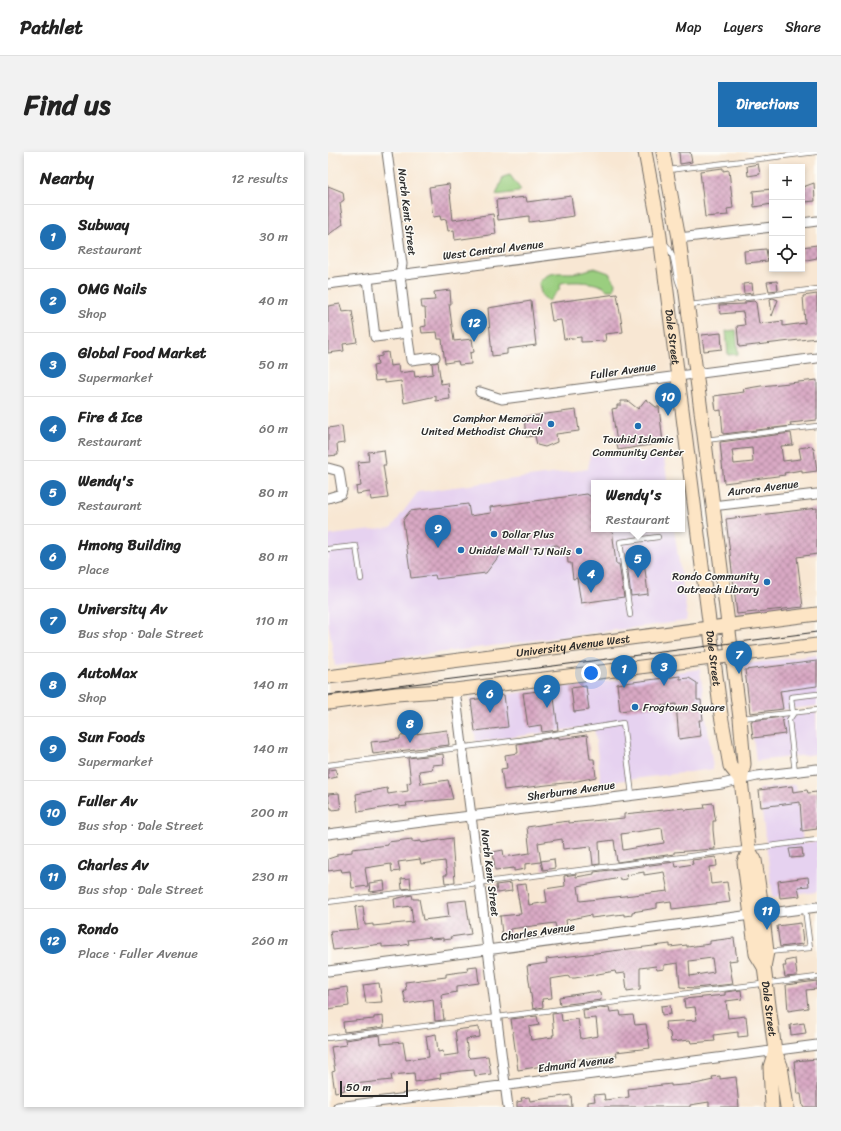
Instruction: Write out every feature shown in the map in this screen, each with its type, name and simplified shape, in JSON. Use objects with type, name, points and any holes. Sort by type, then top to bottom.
[{"type":"main road","name":"Dale Street","points":[[645,152],[660,241],[713,658],[730,766],[741,780]]},
{"type":"main road","name":"Dale Street","points":[[663,152],[679,238],[740,718],[744,764],[741,780],[749,849],[744,862],[767,952],[764,967],[766,983],[775,1051],[781,1066],[787,1107]]},
{"type":"main road","name":"University Avenue West","points":[[328,677],[817,614]]},
{"type":"main road","points":[[328,703],[396,694],[455,690],[817,645]]},
{"type":"main road","name":"Dale Street","points":[[757,915],[756,954],[764,967]]},
{"type":"main road","name":"Dale Street","points":[[772,1107],[770,1067],[775,1051]]},
{"type":"street","name":"North Kent Street","points":[[387,152],[402,264],[400,275],[411,360],[435,357]]},
{"type":"street","points":[[805,223],[817,221]]},
{"type":"street","points":[[679,238],[769,227]]},
{"type":"street","name":"West Central Avenue","points":[[328,284],[660,241]]},
{"type":"street","points":[[368,279],[375,337],[407,333]]},
{"type":"street","name":"Fuller Avenue","points":[[480,392],[502,399],[817,358]]},
{"type":"street","points":[[328,468],[338,471],[342,490],[341,494],[337,497],[328,498]]},
{"type":"street","name":"Aurora Avenue","points":[[712,506],[817,494]]},
{"type":"street","name":"North Kent Street","points":[[455,690],[508,1107]]},
{"type":"street","name":"Sherburne Avenue","points":[[328,834],[632,795],[817,769]]},
{"type":"street","name":"Charles Avenue","points":[[328,971],[817,907]]},
{"type":"street","name":"Edmund Avenue","points":[[338,1107],[817,1045]]},
{"type":"lane","points":[[666,170],[816,152]]},
{"type":"lane","points":[[660,241],[667,245],[672,254],[677,281],[686,301],[817,289]]},
{"type":"lane","points":[[704,441],[817,426]]},
{"type":"lane","points":[[630,615],[620,542],[658,537]]},
{"type":"lane","points":[[328,549],[356,546],[361,579]]},
{"type":"lane","points":[[795,772],[789,720],[792,714],[790,697],[817,694]]},
{"type":"lane","points":[[740,718],[749,719],[817,710]]},
{"type":"lane","points":[[328,765],[463,748],[623,724],[632,795]]},
{"type":"lane","points":[[328,902],[817,840]]},
{"type":"lane","points":[[767,952],[810,948],[805,909]]},
{"type":"lane","points":[[328,1038],[817,977]]},
{"type":"shaded area","points":[[663,453],[668,480],[591,480],[591,532],[674,532],[687,615],[686,621],[335,666],[328,621],[328,542],[330,535],[391,528],[418,492],[588,469],[590,455]]},
{"type":"shaded area","points":[[817,655],[817,706],[750,713],[744,664]]},
{"type":"shaded area","points":[[700,669],[713,769],[601,783],[594,726],[476,742],[470,699]]},
{"type":"shaded area","points":[[816,712],[817,754],[756,761],[751,720]]},
{"type":"shaded area","points":[[796,784],[803,843],[817,841],[817,892],[773,897],[759,789]]},
{"type":"green space","points":[[510,175],[521,190],[519,192],[496,195],[503,177]]},
{"type":"green space","points":[[595,268],[609,273],[615,282],[614,290],[607,290],[592,283],[572,282],[561,283],[559,290],[549,301],[546,300],[541,294],[539,283],[547,275],[574,273]]},
{"type":"green space","points":[[736,330],[738,354],[728,355],[726,331]]},
{"type":"building","points":[[679,152],[690,152],[692,162],[680,164]]},
{"type":"building","points":[[758,164],[760,174],[748,176],[747,166]]},
{"type":"building","points":[[723,168],[723,171],[729,170],[733,208],[727,209],[728,215],[705,217],[700,171]]},
{"type":"building","points":[[814,183],[815,201],[805,202],[805,186]]},
{"type":"building","points":[[449,184],[453,220],[493,214],[496,234],[455,240],[454,230],[448,231],[446,219],[441,220],[440,216],[433,217],[429,187]]},
{"type":"building","points":[[328,186],[343,192],[344,200],[340,203],[343,224],[328,235]]},
{"type":"building","points":[[769,189],[769,204],[754,207],[753,191]]},
{"type":"building","points":[[571,196],[574,216],[529,222],[529,216],[498,220],[496,200],[526,197],[527,202]]},
{"type":"building","points":[[817,245],[817,258],[805,260],[805,247]]},
{"type":"building","points":[[766,249],[768,261],[745,263],[744,251]]},
{"type":"building","points":[[777,281],[778,290],[769,291],[767,282]]},
{"type":"building","points":[[752,283],[753,293],[744,294],[743,284]]},
{"type":"building","points":[[450,290],[451,304],[449,304],[454,341],[472,339],[474,352],[470,353],[471,364],[459,365],[458,361],[445,363],[442,339],[438,339],[437,332],[422,333],[421,327],[426,326],[425,308],[422,308],[421,301],[435,300],[434,292]]},
{"type":"building","points":[[617,294],[623,332],[605,334],[606,341],[581,342],[581,337],[564,339],[561,320],[552,321],[549,303]]},
{"type":"building","points":[[817,294],[817,338],[739,347],[737,326],[745,325],[743,312],[720,314],[719,305],[745,304],[745,302],[754,301],[756,303],[759,324],[783,321],[783,326],[805,323],[803,296]]},
{"type":"building","points":[[773,298],[778,300],[772,316],[770,299]]},
{"type":"building","points":[[531,301],[536,345],[507,349],[507,354],[492,356],[488,308]]},
{"type":"building","points":[[340,304],[342,312],[352,311],[357,342],[343,344],[344,351],[328,353],[328,306]]},
{"type":"building","points":[[721,333],[722,349],[704,351],[702,335]]},
{"type":"building","points":[[388,352],[390,366],[398,365],[399,373],[414,371],[415,377],[433,374],[432,363],[438,362],[441,384],[448,383],[450,399],[436,401],[436,396],[404,403],[401,381],[385,383],[385,380],[375,381],[373,366],[378,365],[377,357],[382,356],[382,353]]},
{"type":"building","points":[[817,380],[817,420],[790,423],[791,426],[723,434],[721,410],[716,411],[714,396],[744,392],[743,389],[761,386]]},
{"type":"building","name":"Towhid Islamic Community Center","points":[[646,399],[656,407],[659,407],[663,443],[618,450],[612,409],[617,408],[617,405],[621,405],[621,401],[628,401],[638,409]]},
{"type":"building","name":"Camphor Memorial United Methodist Church","points":[[576,410],[579,431],[556,434],[557,442],[545,447],[537,445],[535,436],[526,437],[524,417]]},
{"type":"building","points":[[342,426],[344,443],[337,444],[338,455],[328,456],[328,428]]},
{"type":"building","points":[[791,433],[793,445],[781,446],[783,461],[801,459],[799,448],[812,446],[814,449],[817,471],[802,473],[802,470],[784,473],[785,475],[724,483],[720,442]],"holes":[[[752,448],[753,462],[734,464],[732,450]]]},
{"type":"building","points":[[384,450],[386,465],[383,465],[388,498],[371,500],[370,492],[357,494],[356,487],[361,486],[358,462],[369,461],[368,452]]},
{"type":"building","name":"Unidale Mall","points":[[587,494],[591,497],[591,532],[612,532],[616,564],[619,564],[624,597],[581,603],[577,578],[573,579],[571,563],[568,563],[567,552],[557,545],[502,552],[486,573],[436,579],[435,575],[411,578],[403,520],[410,511],[468,504],[470,516],[491,513],[490,507]]},
{"type":"building","name":"Rondo Community Outreach Library","points":[[817,508],[817,554],[797,557],[803,607],[737,614],[726,519]]},
{"type":"building","points":[[644,561],[648,594],[631,596],[627,563]]},
{"type":"building","points":[[817,661],[817,686],[780,691],[783,709],[750,713],[745,670]]},
{"type":"building","name":"Frogtown Square","points":[[680,676],[680,679],[689,678],[697,683],[697,700],[701,700],[703,720],[699,720],[701,736],[679,739],[676,704],[620,711],[617,684]]},
{"type":"building","points":[[586,686],[589,710],[574,712],[571,688]]},
{"type":"building","points":[[553,689],[558,730],[542,732],[541,725],[528,727],[523,693]]},
{"type":"building","points":[[504,695],[508,727],[475,731],[471,700]]},
{"type":"building","points":[[782,717],[785,734],[753,738],[751,721]]},
{"type":"building","points":[[447,730],[449,745],[373,754],[371,742],[400,739],[400,736]]},
{"type":"building","points":[[587,735],[590,759],[594,759],[596,777],[573,782],[504,790],[501,769],[507,768],[505,755],[518,753],[517,744],[559,737],[559,739]]},
{"type":"building","points":[[443,754],[444,764],[432,765],[433,769],[419,771],[421,784],[448,780],[453,799],[406,803],[407,806],[399,807],[399,805],[358,812],[356,794],[387,788],[388,794],[408,791],[407,783],[411,782],[408,758]]},
{"type":"building","points":[[336,769],[337,777],[328,779],[328,770]]},
{"type":"building","points":[[792,786],[793,792],[807,790],[808,793],[817,792],[817,829],[802,831],[800,802],[761,807],[759,790]]},
{"type":"building","points":[[339,793],[341,809],[332,810],[332,808],[330,808],[328,794]]},
{"type":"building","points":[[713,803],[716,821],[713,821],[715,849],[674,852],[674,854],[617,862],[614,840],[599,842],[600,864],[593,865],[591,846],[563,849],[562,839],[538,843],[541,862],[525,864],[525,869],[514,871],[514,868],[495,870],[493,852],[503,850],[504,857],[530,853],[527,827],[569,821],[569,823],[624,818],[624,814],[684,808],[685,810],[705,808],[704,804]],"holes":[[[662,828],[664,843],[623,850],[621,834]]]},
{"type":"building","points":[[452,838],[455,882],[445,883],[444,875],[447,875],[445,861],[421,864],[420,859],[398,862],[400,871],[392,872],[391,864],[365,868],[368,886],[352,888],[350,871],[342,872],[341,869],[328,871],[328,859],[337,856],[337,854],[352,852],[352,849],[388,845],[388,842],[412,839],[412,842],[421,841],[421,843]]},
{"type":"building","points":[[802,848],[803,857],[791,858],[789,849]]},
{"type":"building","points":[[716,857],[717,866],[709,867],[711,884],[727,882],[730,902],[672,909],[671,901],[657,903],[657,908],[632,912],[632,915],[624,916],[624,914],[591,918],[591,915],[566,920],[567,927],[556,928],[555,923],[510,929],[510,933],[502,934],[500,916],[521,914],[516,885],[526,884],[529,905],[547,902],[545,889],[565,886],[564,876],[576,874],[576,877],[594,874],[594,872],[675,862],[676,867],[693,864],[692,860]],"holes":[[[644,872],[644,875],[664,872],[668,891],[580,901],[578,886],[620,878],[620,880],[627,879],[626,875]]]},
{"type":"building","points":[[554,859],[555,868],[543,870],[541,861]]},
{"type":"building","points":[[808,877],[809,886],[798,887],[800,896],[780,898],[778,881]]},
{"type":"building","points":[[410,878],[411,888],[402,889],[401,879]]},
{"type":"building","points":[[384,881],[385,890],[370,892],[369,883]]},
{"type":"building","points":[[511,883],[512,891],[497,893],[496,885]]},
{"type":"building","points":[[412,895],[413,899],[419,899],[423,920],[449,917],[447,902],[466,900],[471,934],[450,937],[451,939],[443,940],[443,938],[431,939],[430,937],[408,940],[409,944],[399,946],[382,947],[382,944],[333,950],[330,931],[358,929],[355,907],[363,906],[365,925],[373,924],[373,926],[413,922],[411,906],[395,908],[394,899]]},
{"type":"building","points":[[801,923],[803,944],[780,947],[777,926]]},
{"type":"building","points":[[734,938],[737,960],[729,961],[733,984],[695,988],[680,987],[678,963],[664,965],[664,969],[657,970],[656,966],[640,968],[640,989],[627,991],[625,973],[616,974],[615,971],[575,978],[569,978],[569,976],[550,979],[552,998],[542,999],[543,1007],[533,1009],[527,966],[547,963],[546,959],[670,944],[670,947],[687,945],[687,947],[710,944],[710,941]],"holes":[[[712,958],[714,972],[690,976],[689,961]]]},
{"type":"building","points":[[795,959],[797,976],[785,977],[783,966],[786,966],[785,961]]},
{"type":"building","points":[[477,966],[479,983],[457,986],[457,992],[441,995],[444,1020],[435,1021],[433,999],[406,1004],[403,990],[406,990],[405,982],[446,977],[446,974],[468,971],[467,967]]},
{"type":"building","points":[[817,981],[817,989],[806,990],[808,1008],[788,1011],[786,985]]},
{"type":"building","points":[[379,983],[382,1002],[366,1003],[363,985]]},
{"type":"building","points":[[347,987],[349,1006],[328,1009],[328,990]]},
{"type":"building","points":[[741,990],[742,999],[726,1001],[728,1018],[746,1016],[748,1036],[738,1037],[738,1032],[714,1035],[715,1041],[691,1043],[690,1040],[671,1042],[670,1033],[666,1029],[665,1022],[697,1020],[695,1007],[685,1008],[684,999],[725,995],[725,992]]},
{"type":"building","points":[[600,992],[601,1000],[560,1005],[559,997]]},
{"type":"building","points":[[670,1005],[671,1014],[662,1015],[661,1006]]},
{"type":"building","points":[[609,1007],[610,1012],[620,1011],[621,1016],[633,1015],[635,1025],[646,1024],[650,1048],[616,1052],[617,1056],[567,1060],[567,1062],[518,1070],[511,1019],[537,1016],[539,1025],[529,1027],[531,1040],[553,1037],[552,1014],[561,1013],[562,1021],[578,1019],[581,1039],[598,1036],[596,1018],[584,1019],[583,1010]]},
{"type":"building","points":[[383,1016],[384,1027],[344,1032],[343,1022],[374,1019],[374,1017]]},
{"type":"building","points":[[804,1023],[806,1033],[791,1035],[790,1025]]},
{"type":"building","points":[[479,1027],[480,1037],[466,1039],[468,1056],[470,1058],[488,1056],[491,1074],[475,1076],[474,1070],[461,1071],[440,1074],[441,1078],[415,1082],[414,1073],[391,1075],[392,1080],[344,1085],[345,1090],[335,1092],[332,1072],[335,1071],[331,1047],[346,1045],[345,1040],[380,1035],[381,1044],[403,1042],[406,1060],[429,1057],[426,1036],[436,1034],[438,1052],[443,1051],[444,1056],[458,1054],[455,1030]]},
{"type":"building","points":[[817,1059],[817,1107],[803,1107],[801,1094],[798,1094],[794,1061]]},
{"type":"building","points":[[720,1076],[720,1079],[736,1077],[739,1107],[709,1107],[709,1102],[690,1105],[690,1107],[588,1107],[588,1102],[595,1101],[594,1095],[604,1094],[605,1100],[629,1097],[628,1089],[671,1084],[671,1086],[695,1084],[713,1080],[712,1077]]},
{"type":"building","points":[[571,1095],[572,1107],[517,1107],[517,1102],[522,1101],[521,1098],[529,1097],[530,1101]]},
{"type":"tram line","points":[[328,695],[817,632]]},
{"type":"place","name":"Rondo","points":[[474,342]]},
{"type":"place","name":"Fuller Av","points":[[668,416]]},
{"type":"place","name":"Camphor Memorial United Methodist Church","points":[[551,424]]},
{"type":"place","name":"Towhid Islamic Community Center","points":[[638,426]]},
{"type":"place","name":"Dollar Plus","points":[[494,534]]},
{"type":"place","name":"Sun Foods","points":[[438,548]]},
{"type":"place","name":"Unidale Mall","points":[[461,550]]},
{"type":"place","name":"TJ Nails","points":[[579,551]]},
{"type":"place","name":"Wendy's","points":[[638,578]]},
{"type":"place","name":"Rondo Community Outreach Library","points":[[767,582]]},
{"type":"place","name":"Fire & Ice","points":[[591,593]]},
{"type":"place","name":"University Av","points":[[739,674]]},
{"type":"place","name":"Global Food Market","points":[[664,686]]},
{"type":"place","name":"Subway","points":[[624,688]]},
{"type":"place","name":"Frogtown Square","points":[[635,707]]},
{"type":"place","name":"OMG Nails","points":[[547,708]]},
{"type":"place","name":"Hmong Building","points":[[490,713]]},
{"type":"place","name":"AutoMax","points":[[410,743]]},
{"type":"place","name":"Charles Av","points":[[767,930]]}]
